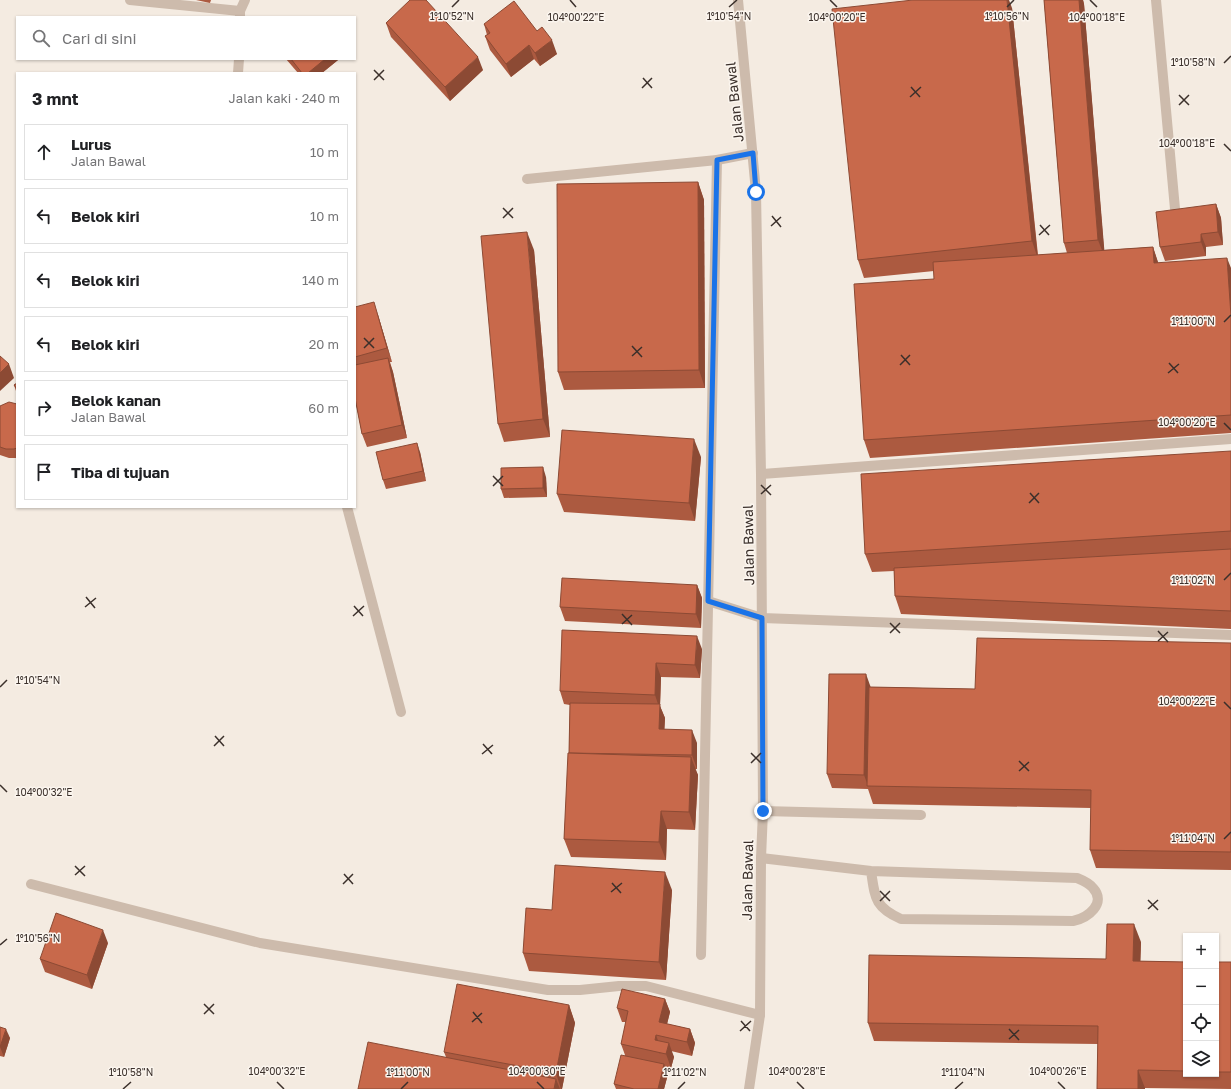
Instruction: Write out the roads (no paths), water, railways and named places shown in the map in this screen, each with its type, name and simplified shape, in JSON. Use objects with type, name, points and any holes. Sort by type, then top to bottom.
[{"type":"street","points":[[130,0],[240,14],[245,0]]},
{"type":"street","name":"Jalan Bawal","points":[[738,0],[756,192],[761,474],[763,811],[761,858],[760,1014],[749,1089]]},
{"type":"street","points":[[1156,0],[1175,209]]},
{"type":"street","points":[[238,72],[239,60]]},
{"type":"street","points":[[527,179],[717,160],[753,153]]},
{"type":"street","points":[[701,955],[717,160]]},
{"type":"street","points":[[761,474],[1231,439]]},
{"type":"street","points":[[347,508],[401,712]]},
{"type":"street","points":[[708,601],[762,618],[1231,635]]},
{"type":"street","points":[[763,811],[921,815]]},
{"type":"street","points":[[761,858],[871,871],[1076,878],[1093,887],[1098,895],[1098,904],[1085,918],[1073,922],[901,919],[890,914],[881,906],[874,895],[871,871]]},
{"type":"street","points":[[31,884],[260,943],[548,990],[580,990],[619,986],[646,986],[760,1014]]}]
